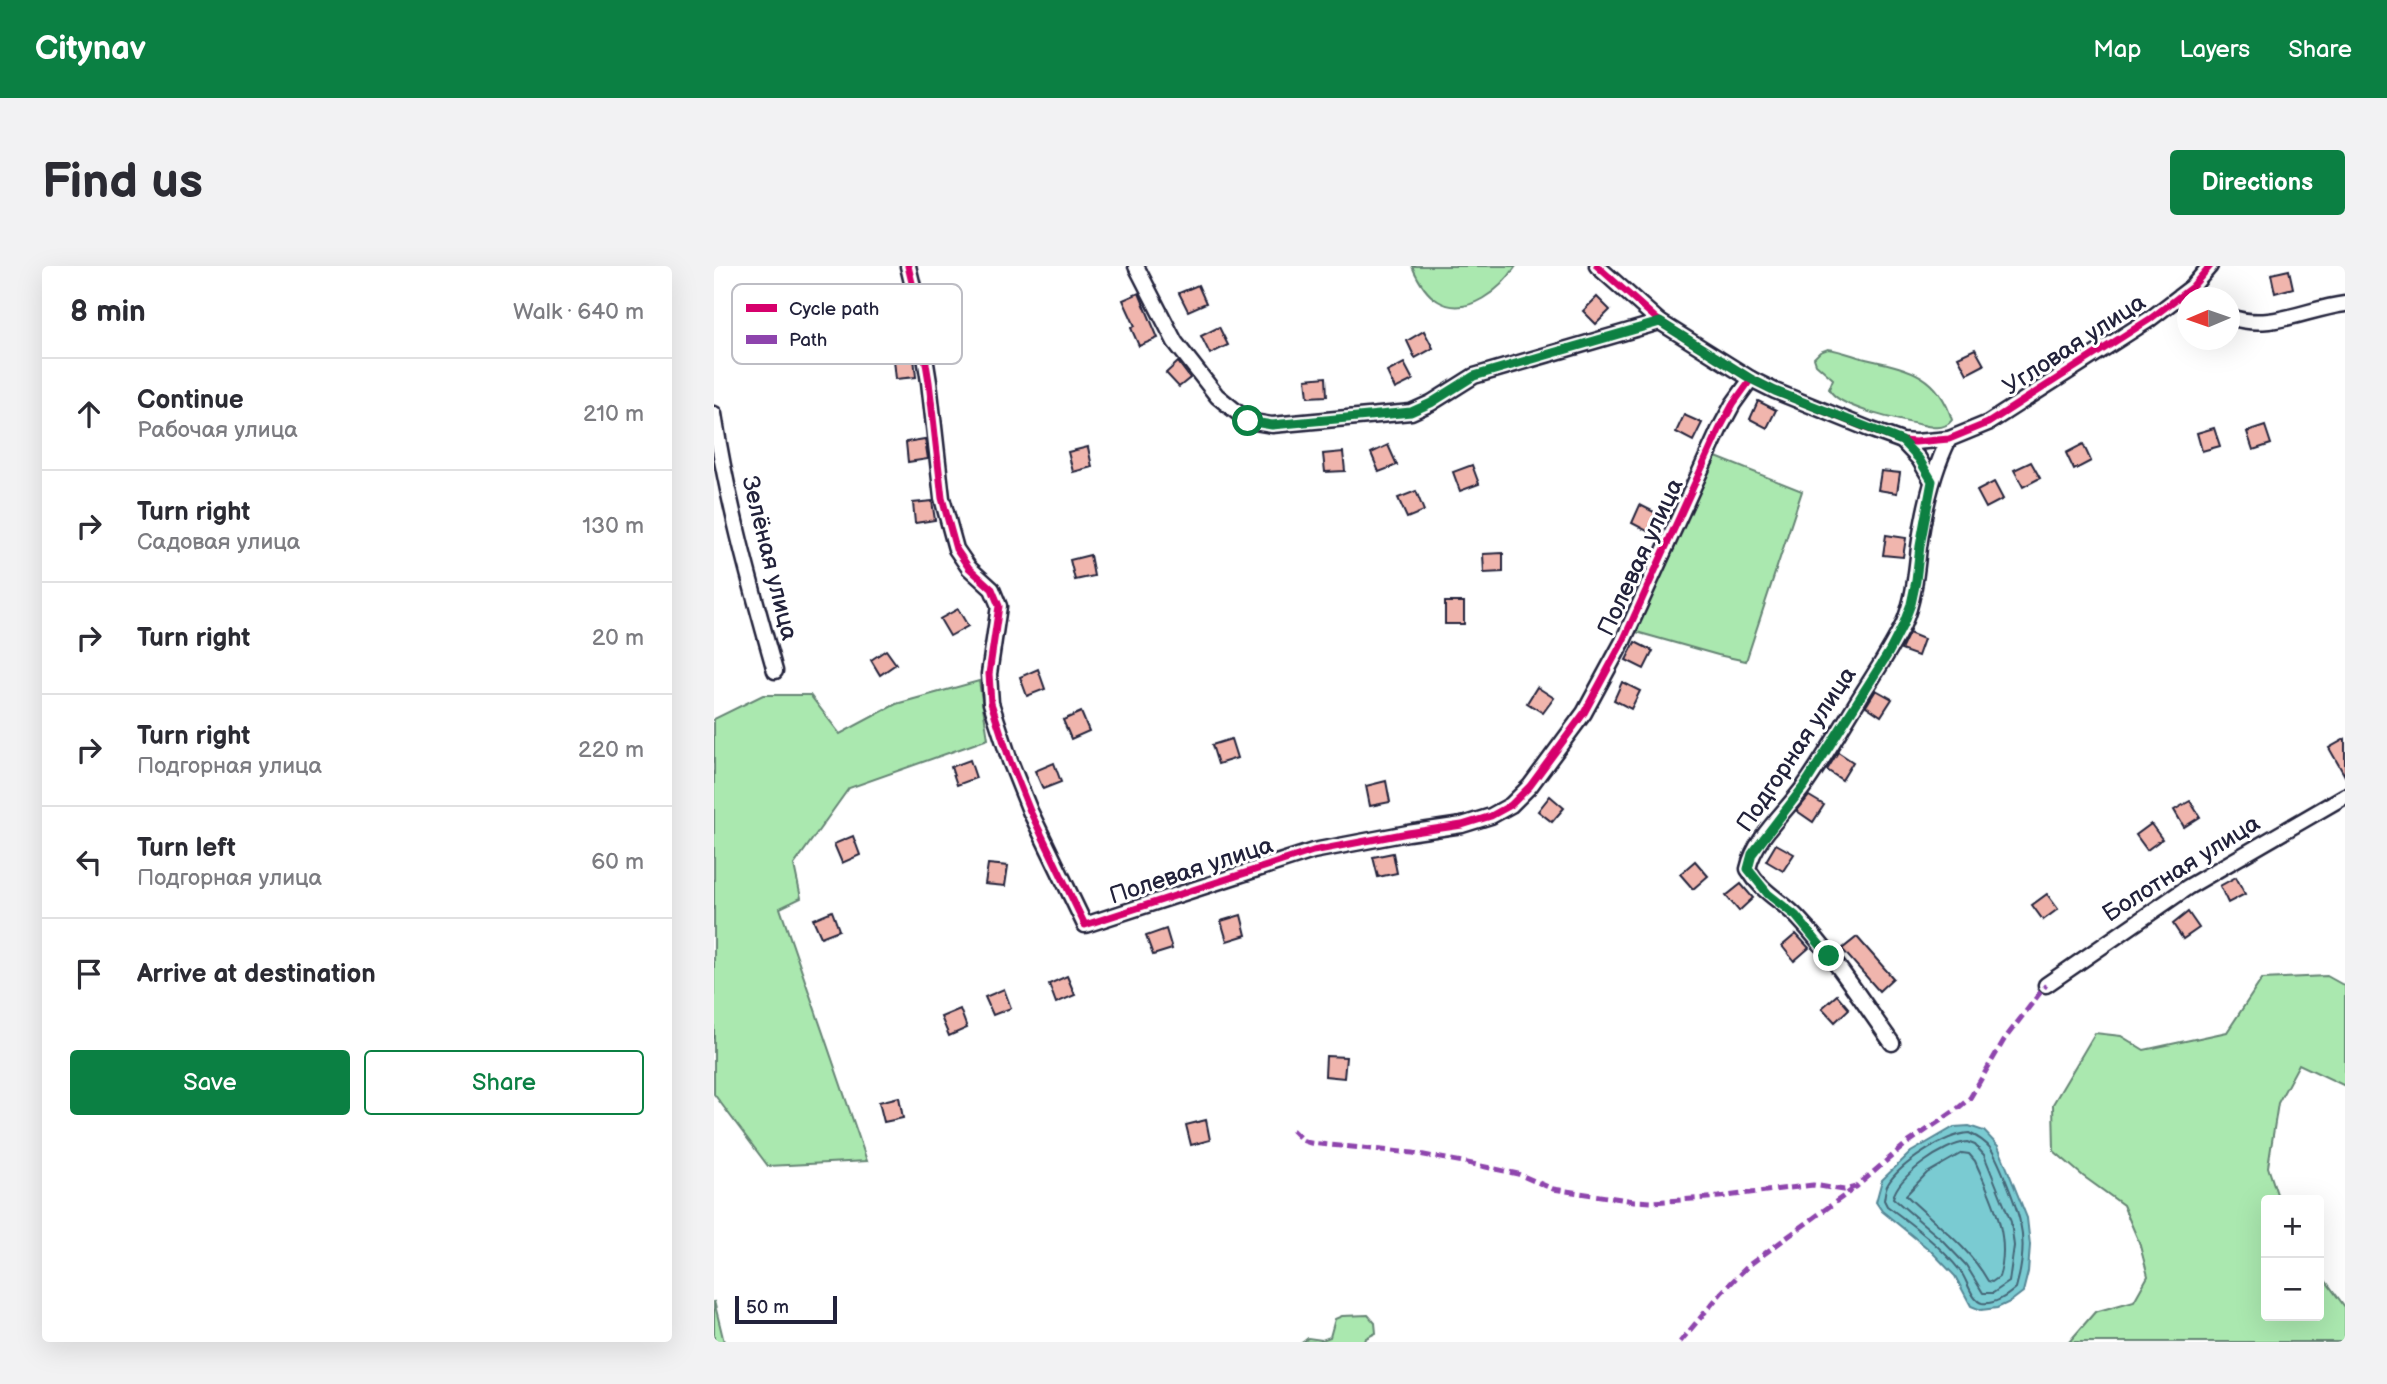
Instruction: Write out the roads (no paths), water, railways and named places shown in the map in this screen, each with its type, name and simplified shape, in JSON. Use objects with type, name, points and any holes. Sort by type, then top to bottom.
[{"type":"street","name":"Полевая улица","points":[[908,266],[912,284]]},
{"type":"street","points":[[1136,266],[1175,342],[1217,396],[1248,421],[1272,425],[1411,412],[1431,403],[1474,376],[1660,322]]},
{"type":"street","points":[[1597,266],[1660,322],[1751,379],[1902,441],[1919,459],[1932,481]]},
{"type":"street","name":"Угловая улица","points":[[2199,287],[2210,266]]},
{"type":"street","name":"Угловая улица","points":[[1902,441],[1949,439],[1988,423],[2177,304]]},
{"type":"street","points":[[2240,319],[2252,321],[2288,319],[2312,310],[2345,304]]},
{"type":"street","name":"Полевая улица","points":[[926,364],[943,498],[956,550],[969,568],[992,589],[999,606],[989,674],[991,703],[1030,811],[1085,925],[1313,851],[1462,825],[1491,816],[1511,805],[1530,786],[1584,713],[1623,641],[1720,430],[1733,404],[1751,379]]},
{"type":"street","name":"Зелёная улица","points":[[714,414],[749,579],[775,671]]},
{"type":"street","name":"Подгорная улица","points":[[1892,1043],[1829,956],[1796,916],[1768,894],[1748,869],[1752,854],[1804,786],[1889,652],[1903,625],[1916,581],[1932,481],[1949,439]]},
{"type":"street","name":"Болотная улица","points":[[2046,985],[2188,887],[2345,796]]},
{"type":"water","points":[[1969,1126],[1984,1131],[1998,1146],[2027,1218],[2030,1245],[2023,1292],[1997,1308],[1981,1310],[1971,1306],[1955,1276],[1931,1251],[1882,1211],[1876,1202],[1882,1180],[1911,1152],[1954,1127]]}]
